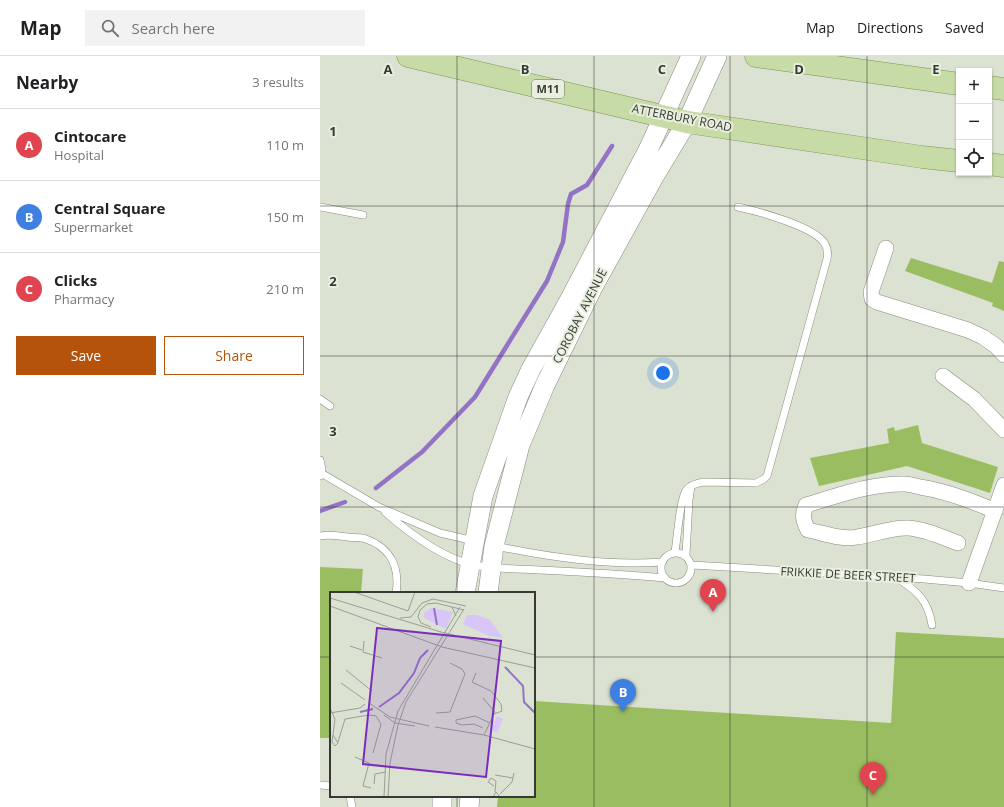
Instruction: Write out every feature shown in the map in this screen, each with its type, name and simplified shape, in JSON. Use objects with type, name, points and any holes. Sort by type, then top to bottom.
[{"type":"main road","name":"ATTERBURY ROAD","points":[[408,56],[687,122],[922,157],[956,161]]},
{"type":"main road","points":[[765,57],[956,84]]},
{"type":"main road","points":[[992,87],[1004,89]]},
{"type":"main road","points":[[992,164],[1004,166]]},
{"type":"street","name":"COROBAY AVENUE","points":[[488,592],[491,567],[484,544],[483,496],[518,397],[531,369],[571,297],[643,160],[691,56]]},
{"type":"street","name":"COROBAY AVENUE","points":[[465,592],[470,564],[484,544],[520,446],[545,385],[592,290],[655,175],[687,122],[717,56]]},
{"type":"street","points":[[886,248],[871,292],[872,299],[877,302],[968,330],[983,337],[996,346],[1004,355]]},
{"type":"street","points":[[943,376],[974,399],[1004,430]]},
{"type":"street","points":[[958,542],[921,530],[908,528],[894,529],[855,537],[841,537],[808,530],[803,521],[803,512],[806,505],[865,489],[905,484],[935,489],[970,500],[995,511]]},
{"type":"street","points":[[969,583],[1004,485]]},
{"type":"street","points":[[469,807],[470,797]]},
{"type":"lane","points":[[320,207],[363,216]]},
{"type":"lane","points":[[675,552],[682,499],[685,492],[691,486],[698,483],[712,481],[756,483],[767,476],[827,259],[828,252],[825,244],[819,237],[811,232],[758,211],[738,208]]},
{"type":"lane","points":[[320,399],[330,406]]},
{"type":"lane","points":[[320,460],[322,464],[321,474],[379,506],[440,533],[484,544],[557,557],[625,564],[662,562]]},
{"type":"lane","points":[[686,555],[691,486]]},
{"type":"lane","points":[[379,506],[402,526],[428,544],[449,556],[470,564],[491,567],[665,578]]},
{"type":"lane","points":[[320,536],[327,535],[366,539],[384,550],[395,564],[397,579],[396,592]]},
{"type":"lane","points":[[675,552],[686,555],[692,565],[690,576],[680,583],[669,582],[665,578],[661,568],[665,557],[675,552]]},
{"type":"lane","name":"FRIKKIE DE BEER STREET","points":[[692,565],[896,577],[969,583],[1004,588]]},
{"type":"lane","points":[[896,577],[916,591],[923,600],[930,615],[932,625]]},
{"type":"lane","points":[[320,785],[330,786]]},
{"type":"lane","points":[[350,797],[352,807]]},
{"type":"building","points":[[911,258],[992,283],[999,261],[1004,262],[1004,311],[992,306],[993,303],[905,271]]},
{"type":"building","points":[[918,425],[922,443],[998,467],[990,493],[907,466],[819,486],[810,458],[889,443],[887,429],[894,427],[895,431]]},
{"type":"building","points":[[320,567],[363,569],[361,592],[330,592],[330,738],[320,738]]},
{"type":"building","points":[[896,632],[1004,638],[1004,807],[497,807],[498,797],[535,797],[535,701],[891,723]]},
{"type":"waterway","points":[[376,488],[422,452],[475,397],[547,281],[563,242],[568,204],[571,194],[587,185],[612,146]]},
{"type":"waterway","points":[[320,511],[345,502]]},
{"type":"place","name":"Cintocare","points":[[713,612]]},
{"type":"place","name":"Central Square","points":[[623,712]]},
{"type":"place","name":"Clicks","points":[[873,795]]}]
